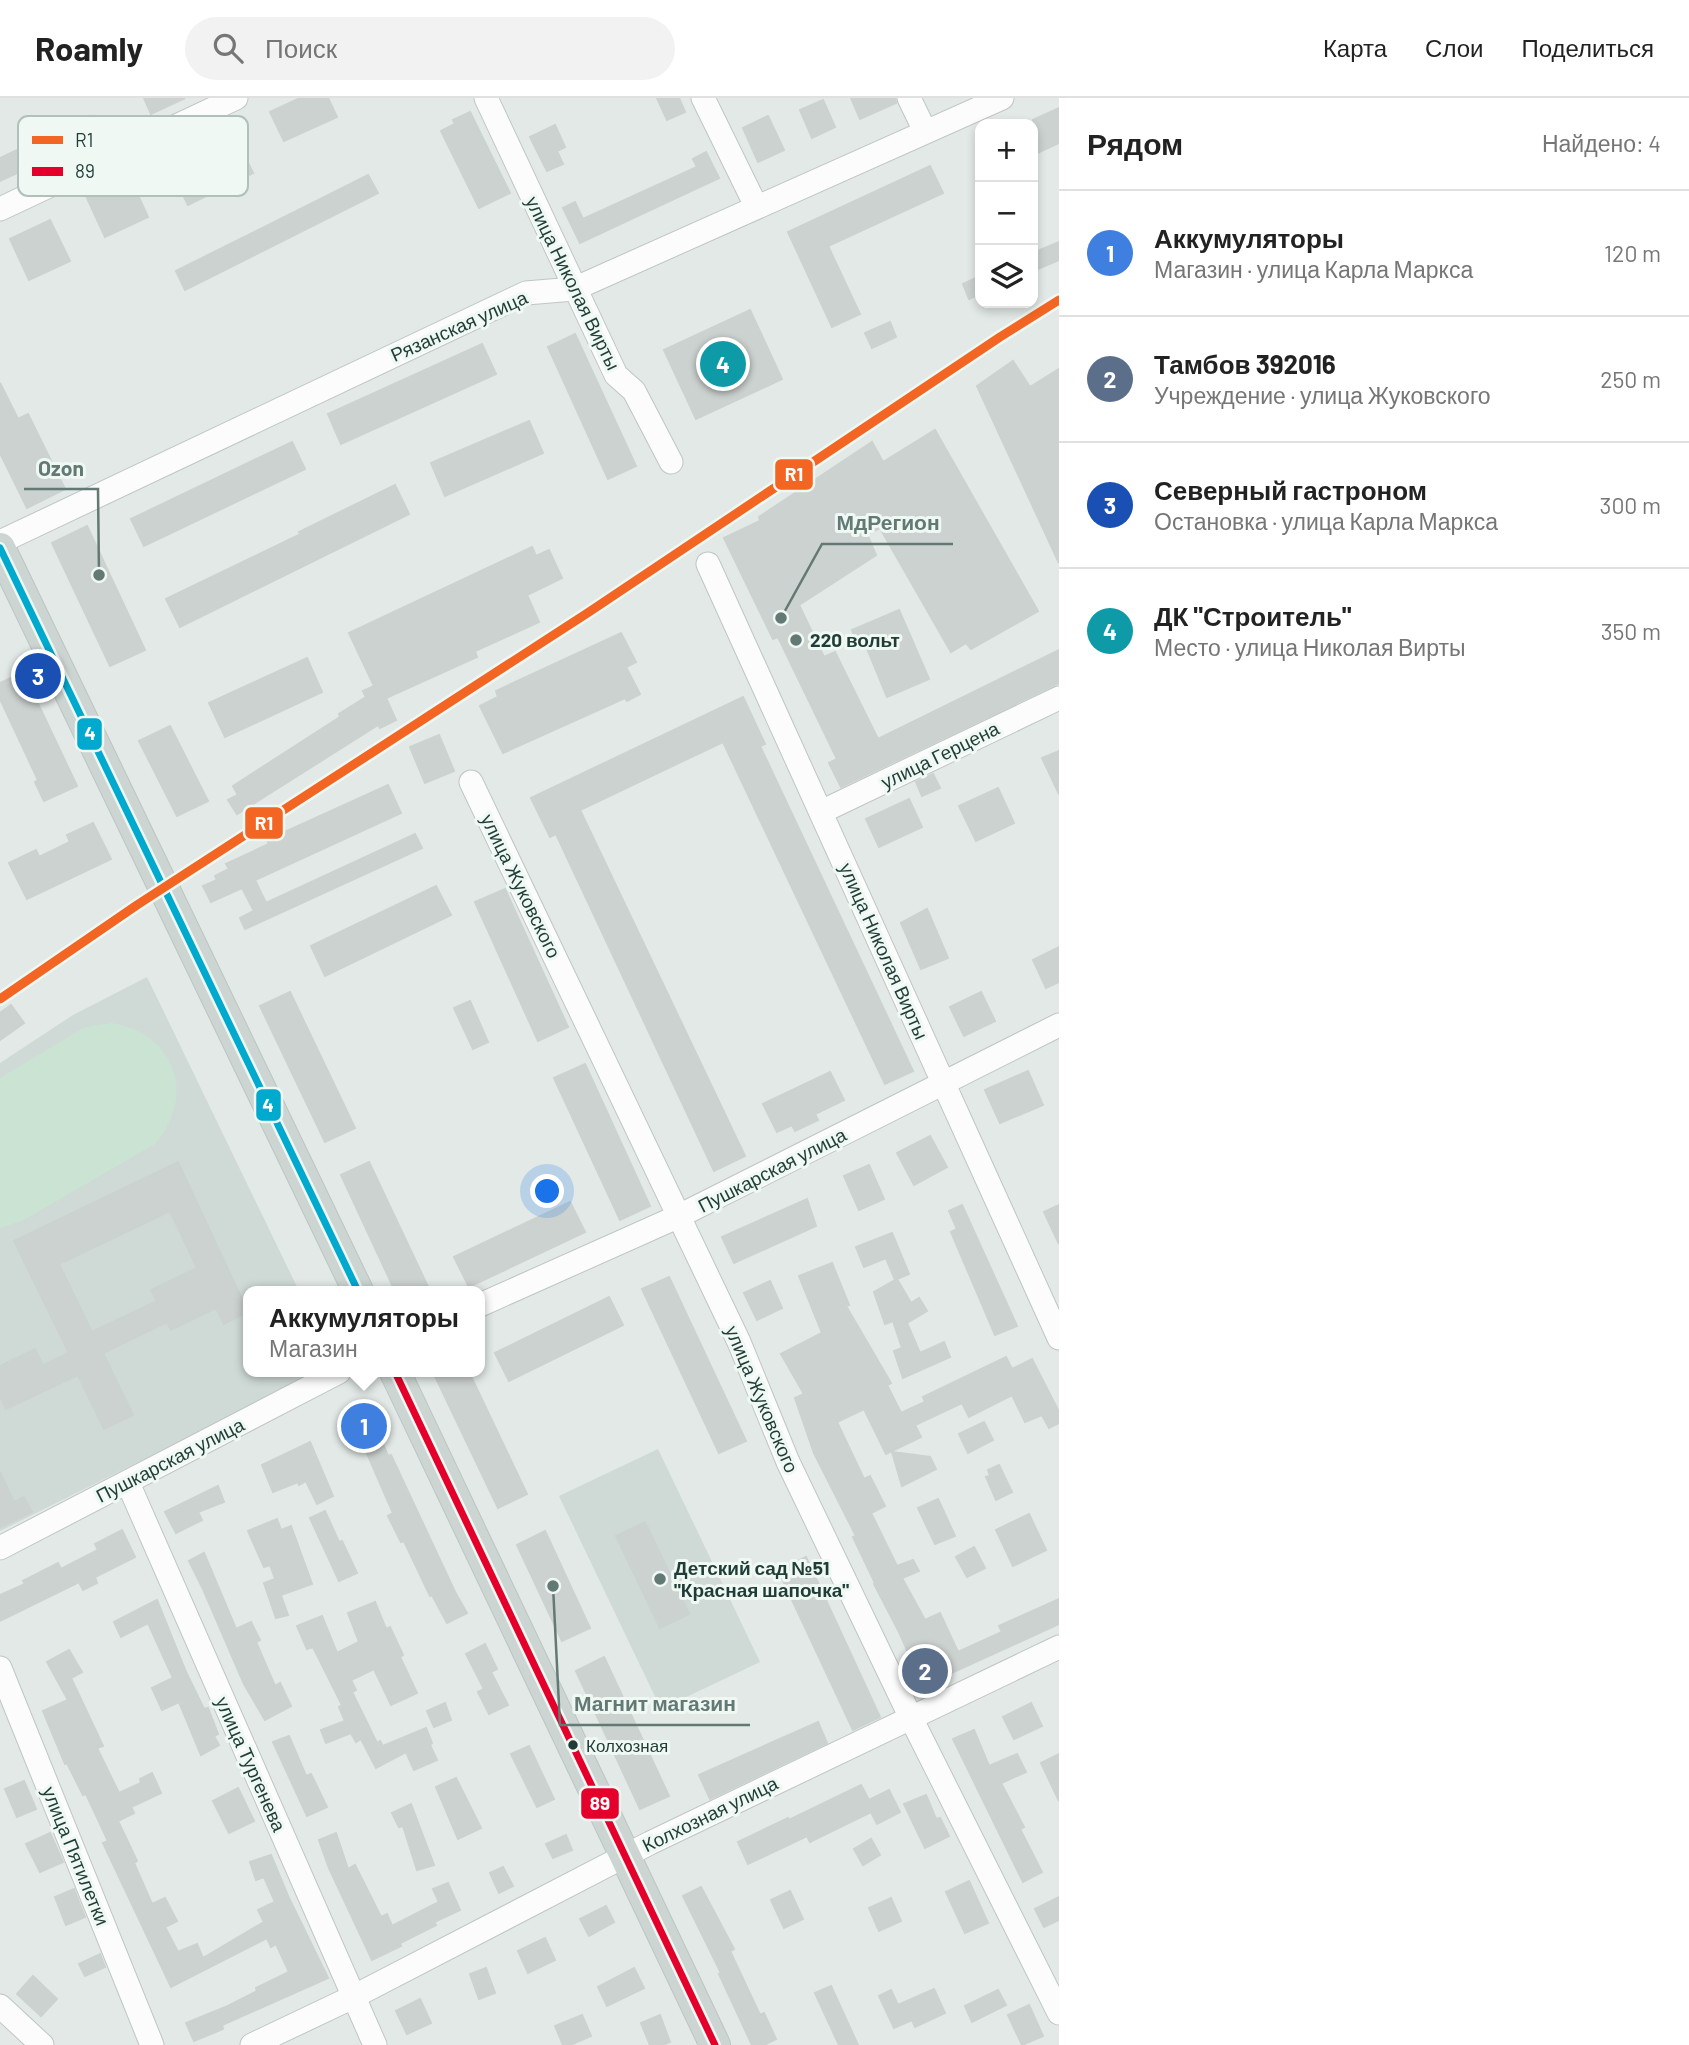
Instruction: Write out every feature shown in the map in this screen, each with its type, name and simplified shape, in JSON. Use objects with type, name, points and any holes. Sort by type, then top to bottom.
[{"type":"main road","points":[[0,548],[356,1286]]},
{"type":"main road","points":[[397,1377],[715,2045]]},
{"type":"street","points":[[198,116],[236,98]]},
{"type":"street","name":"улица Николая Вирты","points":[[486,98],[615,374],[634,391],[671,462]]},
{"type":"street","points":[[702,98],[756,206]]},
{"type":"street","points":[[909,98],[925,131]]},
{"type":"street","name":"Рязанская улица","points":[[0,542],[526,293],[574,289],[1002,98]]},
{"type":"street","points":[[0,209],[28,196]]},
{"type":"street","name":"улица Николая Вирты","points":[[708,564],[1059,1338]]},
{"type":"street","name":"улица Герцена","points":[[821,812],[1059,698]]},
{"type":"street","name":"улица Жуковского","points":[[471,782],[738,1342],[788,1462],[911,1718],[1059,2013]]},
{"type":"street","name":"Пушкарская улица","points":[[485,1303],[677,1217],[1059,1025]]},
{"type":"street","name":"Пушкарская улица","points":[[0,1548],[329,1377]]},
{"type":"street","name":"улица Тургенева","points":[[128,1483],[375,2045]]},
{"type":"street","name":"Колхозная улица","points":[[252,2045],[353,1997],[625,1855],[1059,1647]]},
{"type":"street","name":"улица Пятилетки","points":[[0,1668],[152,2045]]},
{"type":"street","points":[[0,2006],[42,2045]]},
{"type":"shaded area","points":[[147,977],[297,1286],[243,1286],[243,1377],[309,1377],[0,1531],[0,1063],[73,1015]]},
{"type":"shaded area","name":"Детский сад №51 \"Красная шапочка\"","points":[[658,1449],[760,1662],[661,1709],[559,1496]]},
{"type":"green space","points":[[112,1023],[134,1029],[151,1040],[164,1053],[173,1069],[175,1106],[168,1125],[155,1144],[22,1221],[0,1228],[0,1078],[85,1027]]},
{"type":"building","points":[[144,98],[185,98],[151,114]]},
{"type":"building","points":[[300,98],[328,98],[337,117],[284,141],[270,112]]},
{"type":"building","points":[[657,98],[679,98],[685,112],[667,120]]},
{"type":"building","points":[[851,98],[895,98],[896,103],[860,119]]},
{"type":"building","points":[[823,100],[835,127],[812,138],[800,110]]},
{"type":"building","points":[[1059,108],[1059,143],[1038,153],[1038,119],[1035,119]]},
{"type":"building","points":[[470,112],[510,193],[479,208],[441,131],[455,124],[453,120]]},
{"type":"building","points":[[768,116],[784,150],[758,162],[743,128]]},
{"type":"building","points":[[555,125],[565,147],[557,151],[563,164],[547,171],[530,137]]},
{"type":"building","points":[[18,150],[18,173],[0,181],[0,158]]},
{"type":"building","points":[[706,152],[719,178],[580,243],[563,208],[575,202],[583,219],[697,167],[693,159]]},
{"type":"building","points":[[248,163],[253,173],[248,175]]},
{"type":"building","points":[[930,166],[943,193],[828,246],[860,314],[832,327],[788,232]]},
{"type":"building","points":[[368,175],[378,193],[185,290],[176,271]]},
{"type":"building","points":[[138,196],[148,217],[105,237],[87,198]]},
{"type":"building","points":[[184,196],[206,196],[188,205]]},
{"type":"building","points":[[50,220],[70,261],[29,280],[10,239]]},
{"type":"building","points":[[1059,242],[1059,260],[1038,269],[1038,251]]},
{"type":"building","points":[[975,278],[975,296],[969,299],[963,284]]},
{"type":"building","points":[[750,310],[782,379],[696,419],[664,350]]},
{"type":"building","points":[[890,322],[896,337],[872,348],[865,333]]},
{"type":"building","points":[[575,334],[636,466],[608,479],[548,347]]},
{"type":"building","points":[[482,344],[496,374],[341,444],[328,414]]},
{"type":"building","points":[[1013,361],[1030,387],[1059,369],[1059,563],[977,386]]},
{"type":"building","points":[[0,383],[18,419],[28,414],[65,489],[27,508],[0,453]]},
{"type":"building","points":[[529,421],[543,453],[445,496],[431,463]]},
{"type":"building","points":[[935,430],[1038,611],[971,649],[966,643],[951,652],[880,528],[867,534],[876,555],[799,605],[824,657],[835,652],[878,739],[1059,650],[1059,683],[841,787],[829,763],[837,759],[778,637],[773,639],[724,538],[760,521],[759,517],[872,442],[883,462]]},
{"type":"building","points":[[292,442],[305,469],[144,546],[131,519]]},
{"type":"building","points":[[395,485],[409,514],[180,627],[166,599]]},
{"type":"building","points":[[87,526],[145,650],[110,666],[52,543]]},
{"type":"building","points":[[532,547],[536,556],[549,550],[562,578],[527,595],[539,622],[475,651],[477,657],[386,698],[396,720],[380,728],[378,725],[237,814],[228,800],[238,795],[233,786],[340,717],[339,714],[366,697],[363,691],[374,686],[349,633]]},
{"type":"building","points":[[899,610],[929,679],[887,697],[864,641],[857,644],[852,630]]},
{"type":"building","points":[[621,633],[636,662],[626,667],[640,694],[627,701],[625,698],[503,753],[480,706],[498,697],[496,691]]},
{"type":"building","points":[[307,658],[322,692],[225,737],[209,703]]},
{"type":"building","points":[[23,672],[77,786],[44,801],[35,782],[38,780],[0,699],[0,683]]},
{"type":"building","points":[[743,697],[765,744],[760,746],[913,1071],[885,1084],[723,742],[580,810],[745,1156],[714,1171],[556,834],[550,837],[531,798]]},
{"type":"building","points":[[170,726],[208,801],[177,816],[139,741]]},
{"type":"building","points":[[439,735],[454,771],[425,783],[410,747]]},
{"type":"building","points":[[1059,751],[1059,794],[1042,758]]},
{"type":"building","points":[[933,774],[940,788],[922,796],[916,782]]},
{"type":"building","points":[[388,785],[401,813],[255,880],[266,903],[415,834],[422,848],[245,929],[240,918],[254,911],[242,888],[211,902],[203,886],[217,880],[215,876],[229,869],[226,864],[269,844],[267,840]]},
{"type":"building","points":[[998,788],[1014,823],[976,841],[959,806]]},
{"type":"building","points":[[909,799],[922,827],[879,847],[866,819]]},
{"type":"building","points":[[93,823],[111,859],[27,899],[9,863],[36,850],[39,857],[70,842],[67,835]]},
{"type":"building","points":[[436,886],[451,915],[325,976],[311,946]]},
{"type":"building","points":[[505,889],[568,1027],[538,1041],[475,902]]},
{"type":"building","points":[[927,909],[948,958],[921,969],[901,923]]},
{"type":"building","points":[[1059,947],[1059,982],[1046,988],[1033,960]]},
{"type":"building","points":[[290,992],[355,1128],[325,1142],[260,1006]]},
{"type":"building","points":[[981,992],[995,1021],[964,1036],[950,1007]]},
{"type":"building","points":[[470,1001],[488,1042],[473,1049],[454,1008]]},
{"type":"building","points":[[11,1005],[24,1023],[0,1040],[0,1013]]},
{"type":"building","points":[[585,1064],[650,1206],[620,1220],[554,1078]]},
{"type":"building","points":[[1028,1071],[1043,1105],[1000,1123],[985,1090]]},
{"type":"building","points":[[830,1072],[844,1100],[815,1114],[818,1120],[795,1131],[792,1125],[777,1132],[763,1104]]},
{"type":"building","points":[[930,1136],[947,1167],[914,1185],[897,1153]]},
{"type":"building","points":[[178,1162],[243,1301],[243,1314],[224,1324],[216,1308],[171,1330],[167,1322],[103,1353],[133,1415],[104,1429],[78,1375],[6,1409],[0,1396],[0,1366],[35,1349],[43,1365],[69,1353],[14,1241]],"holes":[[[170,1211],[197,1268],[151,1290],[157,1301],[92,1332],[59,1264]]]},
{"type":"building","points":[[369,1162],[428,1286],[393,1286],[341,1175]]},
{"type":"building","points":[[869,1165],[884,1199],[859,1210],[844,1176]]},
{"type":"building","points":[[807,1199],[816,1226],[734,1263],[722,1237]]},
{"type":"building","points":[[570,1202],[585,1232],[471,1286],[468,1286],[454,1257]]},
{"type":"building","points":[[962,1205],[1017,1326],[995,1335],[951,1232],[957,1229],[949,1211]]},
{"type":"building","points":[[1059,1205],[1059,1244],[1044,1212]]},
{"type":"building","points":[[892,1233],[909,1274],[897,1279],[911,1303],[919,1298],[927,1311],[907,1323],[920,1353],[944,1342],[950,1357],[903,1378],[894,1351],[902,1348],[893,1321],[885,1324],[874,1292],[895,1280],[886,1258],[864,1267],[856,1247]]},
{"type":"building","points":[[832,1263],[849,1305],[846,1306],[891,1383],[887,1385],[901,1413],[925,1402],[923,1397],[1006,1357],[1012,1369],[1032,1359],[1059,1412],[1059,1423],[1049,1428],[1042,1415],[1025,1422],[1012,1395],[969,1417],[962,1403],[915,1425],[921,1437],[886,1454],[864,1409],[837,1422],[864,1479],[870,1476],[885,1506],[871,1513],[897,1566],[913,1560],[919,1571],[902,1578],[925,1620],[940,1613],[958,1652],[1002,1632],[999,1626],[1059,1599],[1059,1624],[923,1686],[853,1537],[856,1536],[814,1453],[795,1398],[804,1394],[781,1354],[822,1333],[799,1276]]},
{"type":"building","points":[[669,1277],[746,1441],[719,1453],[642,1289]]},
{"type":"building","points":[[770,1281],[782,1308],[757,1320],[744,1293]]},
{"type":"building","points":[[609,1297],[623,1325],[509,1381],[495,1353]]},
{"type":"building","points":[[435,1377],[471,1377],[527,1494],[498,1508]]},
{"type":"building","points":[[369,1411],[388,1456],[391,1455],[467,1613],[447,1623],[388,1516],[393,1513],[352,1419]]},
{"type":"building","points":[[984,1422],[993,1440],[968,1453],[959,1434]]},
{"type":"building","points":[[310,1442],[333,1496],[317,1504],[306,1481],[273,1492],[262,1465]]},
{"type":"building","points":[[892,1452],[930,1457],[936,1469],[902,1486]]},
{"type":"building","points":[[999,1465],[1012,1492],[996,1500],[986,1477],[990,1476],[988,1470]]},
{"type":"building","points":[[0,1472],[14,1502],[24,1497],[32,1512],[0,1527]]},
{"type":"building","points":[[218,1486],[224,1502],[198,1512],[202,1520],[176,1533],[165,1512]]},
{"type":"building","points":[[938,1499],[955,1536],[935,1544],[918,1508]]},
{"type":"building","points":[[325,1511],[357,1573],[339,1581],[310,1518]]},
{"type":"building","points":[[1029,1514],[1046,1550],[1013,1566],[996,1530]]},
{"type":"building","points":[[277,1519],[281,1530],[291,1526],[312,1584],[281,1595],[270,1565],[264,1567],[248,1531]]},
{"type":"building","points":[[645,1522],[689,1614],[660,1628],[616,1536]]},
{"type":"building","points":[[122,1530],[135,1557],[95,1577],[97,1583],[83,1590],[79,1582],[0,1621],[0,1595],[25,1584],[23,1581],[58,1563],[61,1569],[98,1550],[95,1544]]},
{"type":"building","points":[[545,1531],[590,1628],[562,1641],[517,1545]]},
{"type":"building","points":[[974,1547],[985,1568],[967,1577],[956,1557]]},
{"type":"building","points":[[204,1553],[236,1629],[251,1622],[260,1640],[256,1642],[275,1686],[280,1683],[291,1706],[265,1720],[244,1684],[189,1561]]},
{"type":"building","points":[[806,1557],[880,1717],[853,1730],[778,1570]]},
{"type":"building","points":[[275,1579],[288,1615],[276,1618],[264,1583]]},
{"type":"building","points":[[157,1600],[186,1672],[204,1709],[208,1708],[218,1734],[214,1736],[219,1745],[201,1755],[179,1702],[162,1710],[152,1688],[173,1678],[148,1623],[121,1637],[114,1622]]},
{"type":"building","points":[[375,1602],[386,1629],[390,1627],[403,1655],[400,1657],[417,1693],[391,1705],[374,1669],[351,1680],[356,1690],[352,1692],[377,1743],[380,1741],[383,1746],[426,1728],[437,1760],[414,1770],[406,1752],[376,1768],[361,1739],[356,1742],[351,1733],[326,1743],[321,1730],[345,1721],[339,1707],[342,1705],[313,1647],[307,1649],[297,1626],[322,1616],[337,1653],[359,1642],[348,1613]]},
{"type":"building","points":[[485,1644],[497,1669],[491,1672],[508,1705],[489,1714],[478,1692],[484,1689],[466,1654]]},
{"type":"building","points":[[69,1650],[82,1672],[71,1678],[103,1746],[97,1748],[119,1793],[141,1783],[140,1779],[152,1773],[161,1793],[131,1807],[134,1813],[118,1821],[137,1861],[134,1863],[152,1904],[165,1898],[177,1921],[165,1927],[178,1952],[197,1944],[203,1958],[264,1922],[258,1910],[275,1902],[264,1877],[256,1880],[250,1862],[271,1855],[328,1978],[222,2025],[223,2029],[194,2041],[186,2023],[228,2006],[289,1972],[276,1944],[271,1947],[267,1938],[171,1987],[103,1843],[108,1841],[86,1794],[83,1795],[67,1763],[65,1764],[43,1711],[68,1700],[47,1662]]},
{"type":"building","points":[[604,1657],[669,1796],[640,1809],[576,1671]]},
{"type":"building","points":[[445,1703],[451,1720],[434,1727],[427,1711]]},
{"type":"building","points":[[1031,1703],[1042,1726],[1014,1739],[1003,1717]]},
{"type":"building","points":[[818,1722],[827,1743],[710,1799],[699,1775]]},
{"type":"building","points":[[974,1730],[989,1766],[1017,1754],[1026,1772],[1001,1783],[1024,1827],[1020,1829],[1042,1872],[1023,1882],[953,1739]]},
{"type":"building","points":[[289,1736],[306,1776],[311,1774],[327,1807],[307,1816],[273,1742]]},
{"type":"building","points":[[529,1746],[554,1799],[537,1807],[511,1754]]},
{"type":"building","points":[[1059,1754],[1059,1801],[1041,1763]]},
{"type":"building","points":[[456,1778],[481,1828],[458,1839],[436,1787]]},
{"type":"building","points":[[24,1781],[36,1809],[17,1817],[5,1789]]},
{"type":"building","points":[[861,1785],[869,1800],[889,1790],[900,1812],[877,1824],[871,1812],[810,1842],[807,1836],[748,1864],[738,1842]]},
{"type":"building","points":[[238,1788],[254,1821],[229,1833],[213,1801]]},
{"type":"building","points":[[926,1795],[936,1819],[940,1818],[949,1836],[925,1848],[904,1804]]},
{"type":"building","points":[[411,1804],[434,1865],[417,1870],[403,1826],[399,1827],[392,1813]]},
{"type":"building","points":[[50,1833],[63,1862],[40,1872],[26,1844]]},
{"type":"building","points":[[336,1833],[348,1869],[355,1865],[381,1917],[387,1914],[392,1926],[439,1902],[433,1889],[448,1883],[460,1910],[434,1922],[436,1925],[372,1960],[329,1868],[319,1840]]},
{"type":"building","points":[[566,1835],[572,1850],[553,1858],[546,1844]]},
{"type":"building","points":[[871,1839],[880,1855],[863,1865],[854,1849]]},
{"type":"building","points":[[503,1867],[513,1886],[499,1893],[490,1873]]},
{"type":"building","points":[[969,1881],[988,1923],[965,1933],[946,1892]]},
{"type":"building","points":[[701,1887],[734,1949],[730,1951],[760,2015],[764,2013],[776,2039],[764,2045],[752,2045],[719,1974],[721,1973],[683,1896]]},
{"type":"building","points":[[74,1889],[85,1917],[66,1925],[55,1897]]},
{"type":"building","points":[[790,1891],[803,1919],[784,1928],[771,1900]]},
{"type":"building","points":[[1059,1897],[1059,1920],[1044,1927],[1035,1909]]},
{"type":"building","points":[[891,1898],[901,1921],[879,1931],[869,1908]]},
{"type":"building","points":[[606,1906],[614,1922],[589,1936],[580,1919]]},
{"type":"building","points":[[545,1938],[555,1960],[528,1973],[518,1951]]},
{"type":"building","points":[[100,1954],[105,1967],[85,1976],[79,1964]]},
{"type":"building","points":[[486,1968],[495,1993],[479,1999],[470,1974]]},
{"type":"building","points":[[634,1968],[644,1988],[607,2006],[598,1987]]},
{"type":"building","points":[[33,1976],[57,1999],[41,2016],[17,1994]]},
{"type":"building","points":[[831,1986],[858,2045],[839,2045],[815,1993]]},
{"type":"building","points":[[934,1989],[945,2013],[915,2027],[912,2020],[894,2028],[879,1996],[891,1990],[898,2005]]},
{"type":"building","points":[[998,1990],[1006,2005],[972,2022],[965,2006]]},
{"type":"building","points":[[420,1999],[431,2023],[407,2034],[396,2011]]},
{"type":"building","points":[[1029,2005],[1043,2036],[1022,2045],[1008,2015]]},
{"type":"building","points":[[582,2015],[591,2036],[570,2045],[563,2045],[555,2026]]},
{"type":"building","points":[[660,2015],[670,2042],[650,2045],[641,2023]]},
{"type":"transit line","name":"R1","points":[[0,999],[137,905],[589,612],[1059,300]]},
{"type":"transit line","name":"4","points":[[0,548],[356,1286]]},
{"type":"transit line","name":"89","points":[[397,1377],[715,2045]]},
{"type":"place","name":"ДК \"Строитель\"","points":[[723,364]]},
{"type":"place","name":"Ozon","points":[[99,575]]},
{"type":"place","name":"МдРегион","points":[[781,618]]},
{"type":"place","name":"220 вольт","points":[[796,640]]},
{"type":"place","name":"Северный гастроном","points":[[38,676]]},
{"type":"place","name":"Аккумуляторы","points":[[364,1426]]},
{"type":"place","name":"Детский сад №51 \"Красная шапочка\"","points":[[660,1579]]},
{"type":"place","name":"Магнит магазин","points":[[553,1586]]},
{"type":"place","name":"Тамбов 392016","points":[[925,1671]]},
{"type":"place","name":"Колхозная","points":[[573,1745]]}]
